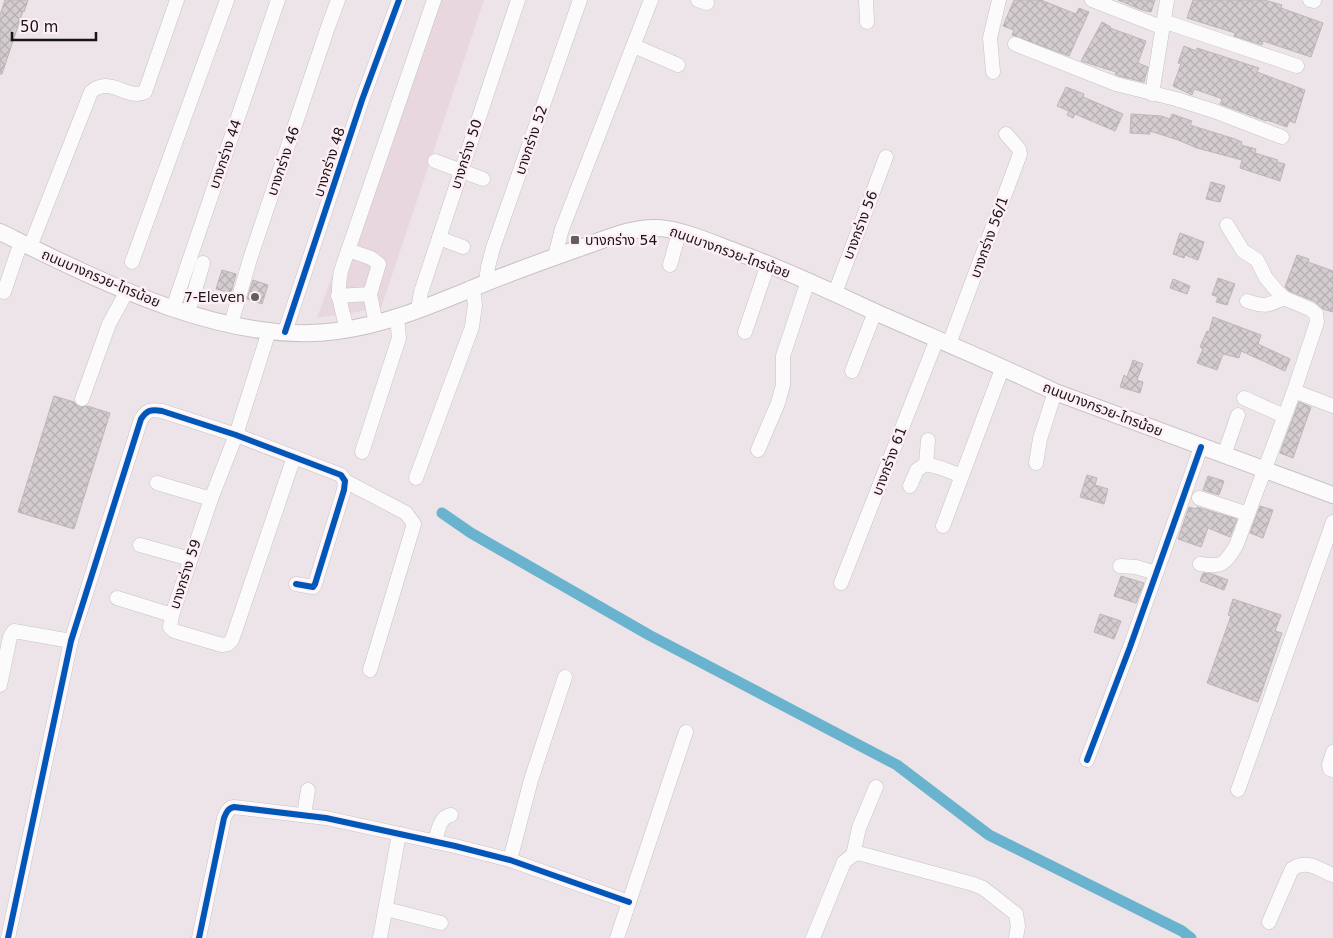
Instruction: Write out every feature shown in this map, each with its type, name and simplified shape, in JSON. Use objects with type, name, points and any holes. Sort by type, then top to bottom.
[{"type":"main road","name":"ถนนบางกรวย-ไทรน้อย","points":[[0,232],[127,291],[181,311],[231,324],[269,331],[318,333],[376,324],[624,232],[660,228],[680,233],[768,264],[1054,392],[1333,495]]},
{"type":"street","points":[[4,292],[91,92],[105,85],[135,93],[141,94],[145,92],[177,0]]},
{"type":"street","points":[[132,262],[227,0]]},
{"type":"street","name":"บางกร่าง 44","points":[[181,311],[278,0]]},
{"type":"street","name":"บางกร่าง 46","points":[[231,324],[267,209],[338,0]]},
{"type":"street","name":"บางกร่าง 48","points":[[285,332],[362,100],[399,0]]},
{"type":"street","points":[[347,329],[338,296],[341,271],[434,0]]},
{"type":"street","name":"บางกร่าง 50","points":[[418,310],[421,292],[518,0]]},
{"type":"street","name":"บางกร่าง 52","points":[[416,478],[472,327],[480,285],[580,0]]},
{"type":"street","points":[[555,256],[562,229],[651,0]]},
{"type":"street","points":[[866,0],[867,22]]},
{"type":"street","points":[[993,72],[990,38],[999,0]]},
{"type":"street","points":[[1092,0],[1297,66]]},
{"type":"street","points":[[1152,94],[1167,0]]},
{"type":"street","points":[[1015,44],[1116,84],[1214,111],[1282,137]]},
{"type":"street","points":[[634,46],[678,65]]},
{"type":"street","name":"บางกร่าง 56/1","points":[[943,342],[1020,154],[1020,149],[1006,134]]},
{"type":"street","name":"บางกร่าง 56","points":[[835,293],[886,157]]},
{"type":"street","points":[[435,161],[483,178]]},
{"type":"street","points":[[1200,564],[1221,565],[1226,562],[1236,546],[1294,391],[1317,317],[1310,309],[1284,298],[1266,278],[1257,260],[1243,251],[1227,225]]},
{"type":"street","points":[[670,265],[680,233]]},
{"type":"street","points":[[439,238],[463,247]]},
{"type":"street","points":[[348,250],[371,258],[379,264],[370,294],[376,324]]},
{"type":"street","points":[[181,311],[203,263]]},
{"type":"street","points":[[745,332],[768,264]]},
{"type":"street","points":[[758,450],[778,403],[783,385],[783,356],[808,282]]},
{"type":"street","points":[[82,399],[109,324],[127,291]]},
{"type":"street","points":[[338,296],[370,294]]},
{"type":"street","points":[[1247,301],[1260,306],[1267,306],[1284,298]]},
{"type":"street","points":[[852,372],[875,312]]},
{"type":"street","points":[[362,452],[399,338],[397,317]]},
{"type":"street","name":"บางกร่าง 59","points":[[269,331],[236,435],[211,499],[172,615],[170,625],[174,631],[222,645],[230,642],[294,457]]},
{"type":"street","name":"บางกร่าง 61","points":[[841,583],[943,342]]},
{"type":"street","points":[[943,526],[1002,369]]},
{"type":"street","points":[[1294,391],[1333,406]]},
{"type":"street","points":[[1036,463],[1040,439],[1054,392]]},
{"type":"street","points":[[1244,398],[1284,416]]},
{"type":"street","points":[[8,938],[71,641],[141,419],[146,412],[153,409],[162,411],[236,435],[336,472],[345,481],[406,512],[414,524],[370,670]]},
{"type":"street","points":[[1224,455],[1238,414]]},
{"type":"street","points":[[926,464],[928,440]]},
{"type":"street","points":[[1087,760],[1201,447]]},
{"type":"street","points":[[910,486],[916,470],[926,464],[962,476]]},
{"type":"street","points":[[296,584],[312,587],[315,584],[344,490],[345,481]]},
{"type":"street","points":[[157,482],[211,499]]},
{"type":"street","points":[[1199,498],[1248,514]]},
{"type":"street","points":[[1238,790],[1332,529]]},
{"type":"street","points":[[140,545],[190,559]]},
{"type":"street","points":[[1120,566],[1136,567],[1156,572]]},
{"type":"street","points":[[117,598],[172,615]]},
{"type":"street","points":[[0,686],[10,637],[14,631],[71,641]]},
{"type":"street","points":[[510,860],[531,780],[565,677]]},
{"type":"street","points":[[617,938],[686,732]]},
{"type":"street","points":[[1333,752],[1329,765],[1330,769],[1333,770]]},
{"type":"street","points":[[853,855],[859,828],[876,787]]},
{"type":"street","points":[[304,815],[308,790]]},
{"type":"street","points":[[200,938],[227,811],[234,807],[326,818],[510,860],[629,902]]},
{"type":"street","points":[[435,842],[442,820],[446,816],[451,815]]},
{"type":"street","points":[[380,938],[399,834]]},
{"type":"street","points":[[813,938],[844,862],[853,855],[863,854],[983,888],[1016,914],[1018,926],[1016,938]]},
{"type":"street","points":[[1269,922],[1292,869],[1298,865],[1306,864],[1333,875]]},
{"type":"street","points":[[386,909],[441,923]]},
{"type":"shaded area","points":[[431,0],[484,0],[381,308],[317,318]]},
{"type":"building","points":[[5,0],[28,0],[2,74],[0,74],[0,15]]},
{"type":"building","points":[[1014,0],[1041,0],[1076,14],[1079,8],[1089,12],[1069,56],[1012,35],[1014,30],[1003,26]]},
{"type":"building","points":[[1118,0],[1155,0],[1151,12]]},
{"type":"building","points":[[1193,0],[1264,0],[1282,5],[1281,8],[1323,23],[1311,57],[1263,41],[1262,45],[1234,36],[1235,33],[1187,18]]},
{"type":"building","points":[[1102,22],[1110,28],[1146,41],[1138,63],[1148,67],[1144,82],[1119,76],[1115,74],[1116,72],[1081,61]]},
{"type":"building","points":[[1184,46],[1196,51],[1197,48],[1259,68],[1257,72],[1305,90],[1295,123],[1289,121],[1287,127],[1266,121],[1220,104],[1222,100],[1220,98],[1194,89],[1192,95],[1173,86],[1181,64],[1178,63]]},
{"type":"building","points":[[1066,87],[1084,94],[1083,97],[1123,114],[1115,131],[1075,114],[1073,118],[1067,115],[1069,111],[1057,106]]},
{"type":"building","points":[[1131,114],[1161,116],[1170,119],[1172,114],[1192,121],[1190,125],[1242,142],[1241,145],[1256,149],[1255,153],[1285,164],[1280,181],[1240,168],[1242,160],[1197,148],[1150,131],[1150,134],[1130,133]]},
{"type":"building","points":[[1211,182],[1225,186],[1220,202],[1206,199]]},
{"type":"building","points":[[1180,233],[1204,242],[1198,260],[1185,255],[1184,258],[1173,254]]},
{"type":"building","points":[[1297,255],[1309,259],[1308,262],[1333,271],[1333,312],[1323,309],[1314,301],[1289,291],[1285,287]]},
{"type":"building","points":[[222,270],[236,274],[231,293],[216,289]]},
{"type":"building","points":[[1218,278],[1235,284],[1227,305],[1216,302],[1218,297],[1212,295]]},
{"type":"building","points":[[1173,279],[1190,286],[1187,294],[1170,288]]},
{"type":"building","points":[[253,280],[268,285],[262,304],[247,299]]},
{"type":"building","points":[[1213,317],[1261,335],[1258,344],[1290,359],[1285,371],[1241,351],[1239,358],[1223,354],[1217,370],[1197,363],[1203,349],[1200,347],[1207,331],[1209,332]]},
{"type":"building","points":[[1133,360],[1143,364],[1137,380],[1143,382],[1140,393],[1120,387],[1124,375],[1127,377]]},
{"type":"building","points":[[54,396],[74,402],[80,407],[87,406],[110,413],[74,529],[18,512]]},
{"type":"building","points":[[1299,402],[1311,407],[1293,458],[1280,453]]},
{"type":"building","points":[[1087,475],[1097,478],[1095,485],[1108,489],[1104,504],[1080,497]]},
{"type":"building","points":[[1208,476],[1224,481],[1219,495],[1203,490]]},
{"type":"building","points":[[1260,506],[1273,510],[1263,538],[1250,533]]},
{"type":"building","points":[[1189,507],[1196,509],[1197,507],[1237,519],[1230,537],[1208,528],[1201,547],[1178,539]]},
{"type":"building","points":[[1203,573],[1228,580],[1224,590],[1200,581]]},
{"type":"building","points":[[1121,576],[1144,583],[1136,603],[1114,596]]},
{"type":"building","points":[[1233,599],[1281,615],[1275,631],[1282,633],[1258,702],[1207,683],[1231,616],[1228,615]]},
{"type":"building","points":[[1100,614],[1121,621],[1114,639],[1094,632]]},
{"type":"waterway","points":[[442,513],[471,533],[649,635],[897,765],[989,835],[1182,931],[1191,938]]},
{"type":"cycle path","points":[[285,332],[362,100],[399,0]]},
{"type":"cycle path","points":[[8,938],[71,641],[141,419],[147,412],[152,410],[162,411],[236,435],[341,475],[345,481],[344,490],[315,584],[313,587],[296,584]]},
{"type":"cycle path","points":[[1087,760],[1130,647],[1201,447]]},
{"type":"cycle path","points":[[199,938],[224,818],[226,813],[234,807],[326,818],[455,846],[510,860],[629,902]]},
{"type":"place","name":"บางกร่าง 54","points":[[575,240]]},
{"type":"place","name":"7-Eleven","points":[[255,297]]}]
